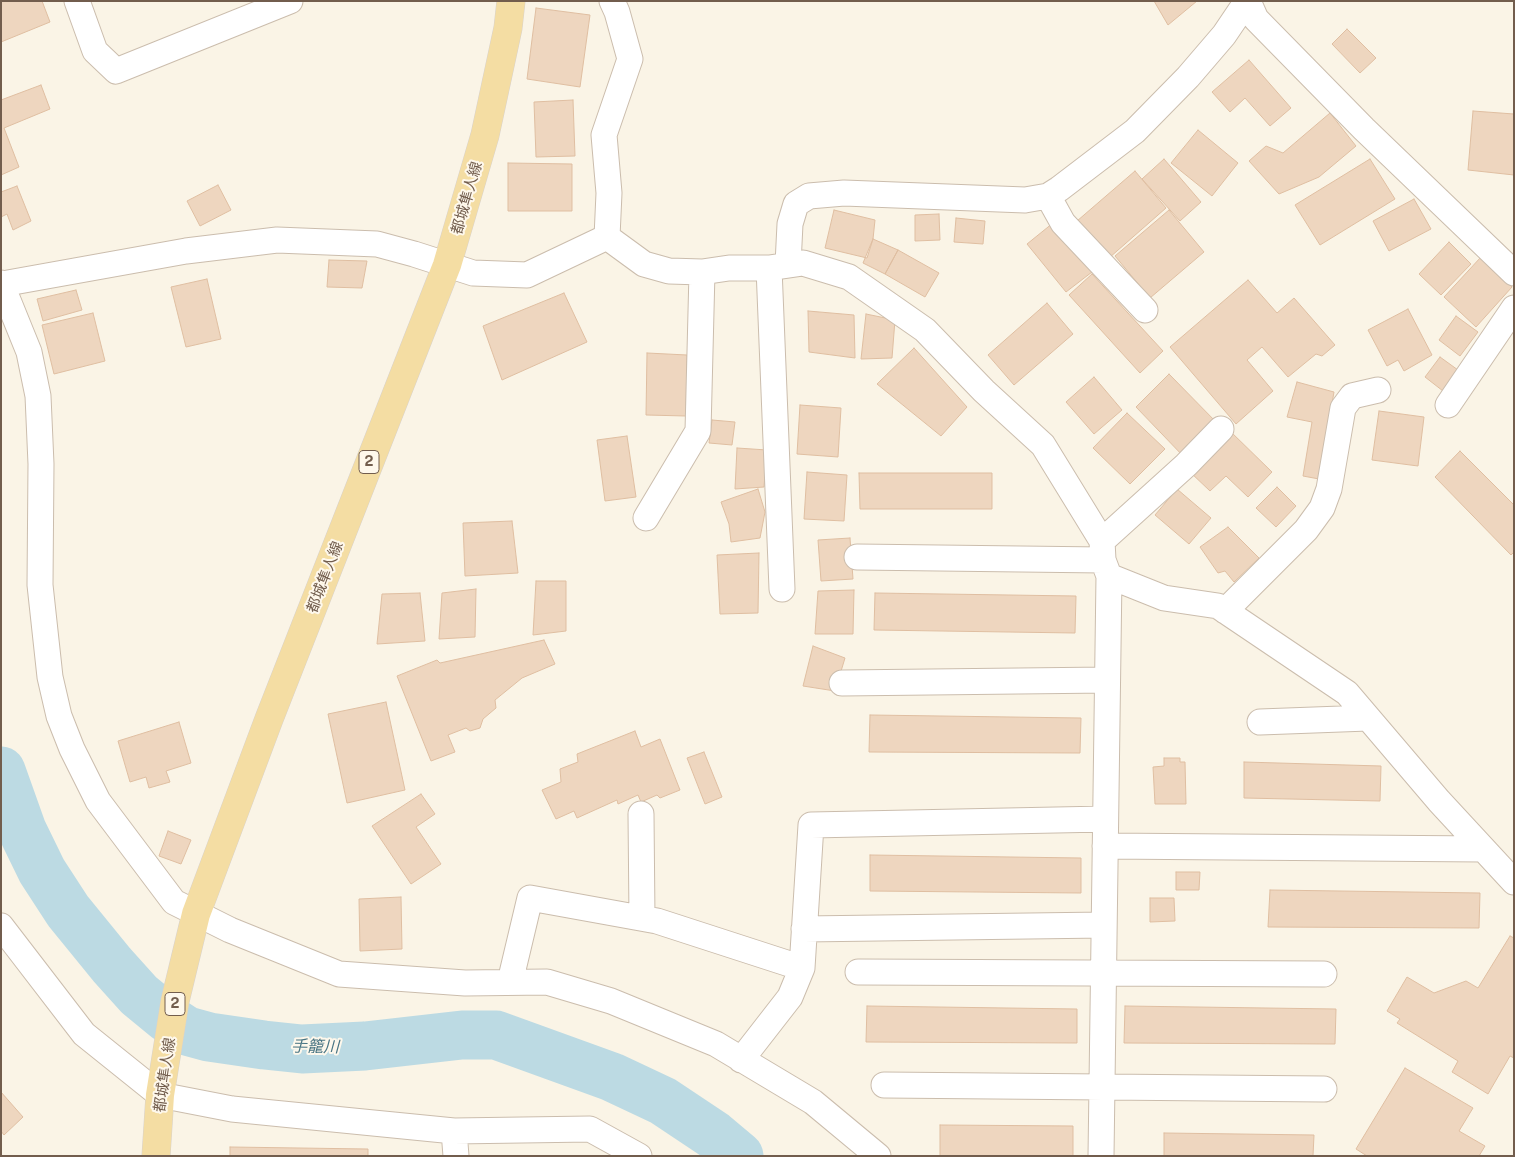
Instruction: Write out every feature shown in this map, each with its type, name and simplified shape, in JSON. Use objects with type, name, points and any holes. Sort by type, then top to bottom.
[{"type":"main road","name":"都城隼人線","points":[[156,1156],[160,1095],[175,1002],[196,914],[269,719],[447,265],[485,135],[508,28],[511,1]]},
{"type":"street","points":[[77,1],[96,51],[116,71],[290,1]]},
{"type":"street","points":[[607,237],[608,193],[604,134],[630,59],[617,12],[612,1]]},
{"type":"street","points":[[782,590],[779,266],[796,204],[809,196],[844,193],[1025,200],[1048,196],[1135,131],[1188,77],[1224,35],[1248,1]]},
{"type":"street","points":[[1248,1],[1256,19],[1364,130],[1514,273]]},
{"type":"street","points":[[1048,196],[1063,223],[1145,310]]},
{"type":"street","points":[[607,237],[527,275],[473,273],[377,244],[277,240],[186,251],[2,284],[29,352],[38,396],[41,464],[40,585],[50,677],[58,716],[98,801],[174,902],[196,914],[230,930],[339,974],[466,983],[547,982],[611,1001],[716,1044],[813,1102],[878,1156]]},
{"type":"street","points":[[607,237],[644,264],[669,271],[702,272],[729,268],[803,263],[850,277],[925,330],[984,391],[1043,445],[1105,559],[1107,680],[1101,1156]]},
{"type":"street","points":[[646,518],[698,431],[702,272]]},
{"type":"street","points":[[1448,405],[1514,308]]},
{"type":"street","points":[[1225,611],[1306,530],[1322,508],[1329,489],[1343,408],[1352,396],[1378,390]]},
{"type":"street","points":[[1105,559],[1186,465],[1221,429]]},
{"type":"street","points":[[857,557],[1105,559],[1164,598],[1218,606],[1347,693],[1439,801],[1514,882]]},
{"type":"street","points":[[842,683],[1107,680]]},
{"type":"street","points":[[1260,722],[1368,718]]},
{"type":"street","points":[[641,814],[642,918]]},
{"type":"street","points":[[741,1060],[790,997],[802,968],[811,825],[1105,819]]},
{"type":"street","points":[[1105,846],[1483,849]]},
{"type":"street","points":[[510,982],[530,898],[657,921],[802,968]]},
{"type":"street","points":[[804,929],[1104,925]]},
{"type":"street","points":[[1,926],[84,1034],[160,1095],[232,1109],[454,1132],[590,1129],[639,1156]]},
{"type":"street","points":[[858,972],[1324,974]]},
{"type":"street","points":[[884,1085],[1324,1089]]},
{"type":"street","points":[[454,1132],[456,1156]]},
{"type":"building","points":[[1,1],[42,1],[50,22],[1,42]]},
{"type":"building","points":[[1154,1],[1197,1],[1168,25]]},
{"type":"building","points":[[536,8],[590,15],[580,87],[527,79]]},
{"type":"building","points":[[1347,29],[1376,58],[1360,73],[1332,44]]},
{"type":"building","points":[[1249,60],[1291,108],[1270,126],[1245,98],[1230,112],[1212,92]]},
{"type":"building","points":[[41,85],[50,109],[4,128],[19,167],[1,175],[1,100]]},
{"type":"building","points":[[573,100],[575,156],[536,157],[534,102]]},
{"type":"building","points":[[1473,111],[1514,114],[1514,175],[1468,170]]},
{"type":"building","points":[[1330,113],[1356,146],[1319,177],[1279,194],[1249,161],[1266,146],[1283,153]]},
{"type":"building","points":[[1198,130],[1238,163],[1212,196],[1171,163]]},
{"type":"building","points":[[1164,159],[1201,202],[1180,221],[1142,179]]},
{"type":"building","points":[[1370,159],[1395,199],[1320,245],[1295,205]]},
{"type":"building","points":[[508,163],[572,164],[572,211],[508,211]]},
{"type":"building","points":[[1135,171],[1166,208],[1109,258],[1077,221]]},
{"type":"building","points":[[218,185],[231,210],[200,226],[187,201]]},
{"type":"building","points":[[17,186],[31,221],[13,230],[7,214],[1,217],[1,192]]},
{"type":"building","points":[[1414,199],[1431,229],[1389,251],[1373,221]]},
{"type":"building","points":[[834,210],[875,220],[873,239],[867,258],[825,248]]},
{"type":"building","points":[[1169,210],[1204,252],[1150,298],[1115,256]]},
{"type":"building","points":[[939,214],[940,240],[915,241],[915,215]]},
{"type":"building","points":[[956,218],[985,221],[983,244],[954,242]]},
{"type":"building","points":[[1053,223],[1092,272],[1066,292],[1027,244]]},
{"type":"building","points":[[873,239],[898,250],[885,274],[863,263]]},
{"type":"building","points":[[1449,242],[1471,264],[1441,295],[1419,274]]},
{"type":"building","points":[[898,250],[939,273],[925,297],[885,274]]},
{"type":"building","points":[[1481,257],[1512,287],[1476,327],[1444,297]]},
{"type":"building","points":[[329,260],[367,261],[362,288],[327,287]]},
{"type":"building","points":[[1092,274],[1163,351],[1140,373],[1069,295]]},
{"type":"building","points":[[207,279],[221,339],[186,347],[171,287]]},
{"type":"building","points":[[1248,280],[1277,313],[1294,298],[1335,345],[1322,356],[1316,354],[1288,377],[1262,347],[1247,360],[1273,391],[1236,424],[1170,347]]},
{"type":"building","points":[[76,290],[82,310],[43,321],[37,299]]},
{"type":"building","points":[[564,293],[587,342],[502,380],[483,326]]},
{"type":"building","points":[[1047,303],[1073,334],[1014,385],[988,355]]},
{"type":"building","points":[[1408,309],[1432,355],[1404,371],[1398,360],[1387,366],[1368,330]]},
{"type":"building","points":[[808,311],[854,315],[855,358],[809,352]]},
{"type":"building","points":[[93,313],[105,361],[54,374],[42,325]]},
{"type":"building","points":[[866,314],[895,320],[892,358],[861,359]]},
{"type":"building","points":[[1456,316],[1478,332],[1460,356],[1439,340]]},
{"type":"building","points":[[914,348],[967,407],[941,436],[877,384]]},
{"type":"building","points":[[647,353],[687,355],[686,416],[646,415]]},
{"type":"building","points":[[1440,357],[1458,370],[1443,391],[1425,377]]},
{"type":"building","points":[[1169,374],[1218,424],[1185,458],[1136,407]]},
{"type":"building","points":[[1094,377],[1122,410],[1094,434],[1066,402]]},
{"type":"building","points":[[1297,382],[1334,392],[1319,479],[1303,476],[1312,422],[1287,417]]},
{"type":"building","points":[[800,405],[841,408],[838,457],[797,454]]},
{"type":"building","points":[[1379,411],[1424,417],[1418,466],[1372,460]]},
{"type":"building","points":[[1127,413],[1165,449],[1130,484],[1093,448]]},
{"type":"building","points":[[712,420],[735,422],[732,445],[709,443]]},
{"type":"building","points":[[1230,431],[1272,472],[1248,497],[1226,476],[1210,491],[1190,472]]},
{"type":"building","points":[[627,436],[636,497],[605,501],[597,440]]},
{"type":"building","points":[[737,448],[767,450],[764,487],[735,489]]},
{"type":"building","points":[[1460,451],[1514,505],[1514,552],[1511,555],[1435,477]]},
{"type":"building","points":[[807,472],[847,475],[844,521],[804,519]]},
{"type":"building","points":[[859,473],[992,473],[992,509],[860,509]]},
{"type":"building","points":[[1277,487],[1296,506],[1276,527],[1256,508]]},
{"type":"building","points":[[758,489],[765,512],[760,538],[731,542],[729,524],[721,502]]},
{"type":"building","points":[[1177,489],[1211,518],[1189,544],[1155,515]]},
{"type":"building","points":[[512,521],[518,573],[465,576],[463,523]]},
{"type":"building","points":[[1228,527],[1259,558],[1234,582],[1225,571],[1218,573],[1200,547]]},
{"type":"building","points":[[850,538],[853,579],[821,581],[818,540]]},
{"type":"building","points":[[759,553],[758,613],[720,614],[717,555]]},
{"type":"building","points":[[536,581],[566,581],[566,631],[533,635]]},
{"type":"building","points":[[476,589],[475,637],[439,639],[442,593]]},
{"type":"building","points":[[854,590],[853,634],[815,634],[818,591]]},
{"type":"building","points":[[420,593],[425,641],[377,644],[382,594]]},
{"type":"building","points":[[875,593],[1076,596],[1075,633],[874,630]]},
{"type":"building","points":[[544,640],[555,664],[522,678],[495,700],[496,708],[483,719],[480,728],[470,731],[466,728],[448,735],[455,752],[431,761],[397,676],[437,660],[440,663]]},
{"type":"building","points":[[813,646],[845,658],[835,691],[803,686]]},
{"type":"building","points":[[386,702],[405,790],[347,803],[328,714]]},
{"type":"building","points":[[870,715],[1081,718],[1080,753],[869,752]]},
{"type":"building","points":[[179,722],[191,763],[166,771],[170,782],[149,788],[146,777],[130,782],[118,741]]},
{"type":"building","points":[[635,731],[641,747],[660,739],[680,790],[660,798],[657,795],[641,802],[638,795],[618,804],[617,800],[577,818],[574,811],[556,819],[542,790],[561,782],[560,769],[578,762],[577,754]]},
{"type":"building","points":[[704,752],[722,797],[705,804],[687,758]]},
{"type":"building","points":[[1164,758],[1180,758],[1180,762],[1185,762],[1186,804],[1155,804],[1153,767],[1164,766]]},
{"type":"building","points":[[1244,762],[1381,766],[1380,801],[1244,798]]},
{"type":"building","points":[[421,794],[435,814],[416,827],[441,864],[411,884],[372,826]]},
{"type":"building","points":[[168,831],[191,840],[181,864],[159,856]]},
{"type":"building","points":[[870,855],[1081,858],[1081,893],[870,891]]},
{"type":"building","points":[[1176,872],[1200,872],[1199,890],[1176,890]]},
{"type":"building","points":[[1270,890],[1480,893],[1479,928],[1268,927]]},
{"type":"building","points":[[401,897],[402,949],[360,951],[359,899]]},
{"type":"building","points":[[1150,898],[1174,898],[1175,921],[1150,922]]},
{"type":"building","points":[[1510,936],[1514,938],[1514,1058],[1510,1056],[1488,1094],[1452,1072],[1458,1061],[1397,1023],[1400,1019],[1387,1011],[1407,977],[1434,993],[1466,981],[1478,988]]},
{"type":"building","points":[[867,1006],[1077,1009],[1077,1043],[866,1042]]},
{"type":"building","points":[[1125,1006],[1336,1009],[1335,1044],[1124,1043]]},
{"type":"building","points":[[1405,1068],[1473,1108],[1459,1131],[1485,1146],[1479,1156],[1367,1156],[1356,1149]]},
{"type":"building","points":[[1,1092],[23,1117],[4,1135],[1,1131]]},
{"type":"building","points":[[940,1125],[1073,1126],[1073,1156],[940,1156]]},
{"type":"building","points":[[1164,1133],[1314,1135],[1313,1156],[1164,1156]]},
{"type":"building","points":[[230,1147],[368,1149],[368,1156],[230,1156]]},
{"type":"waterway","name":"手籠川","points":[[1,771],[22,830],[42,871],[68,911],[139,995],[167,1018],[187,1031],[209,1037],[302,1049],[365,1046],[462,1035],[496,1035],[612,1077],[663,1101],[714,1135],[739,1156]]}]
